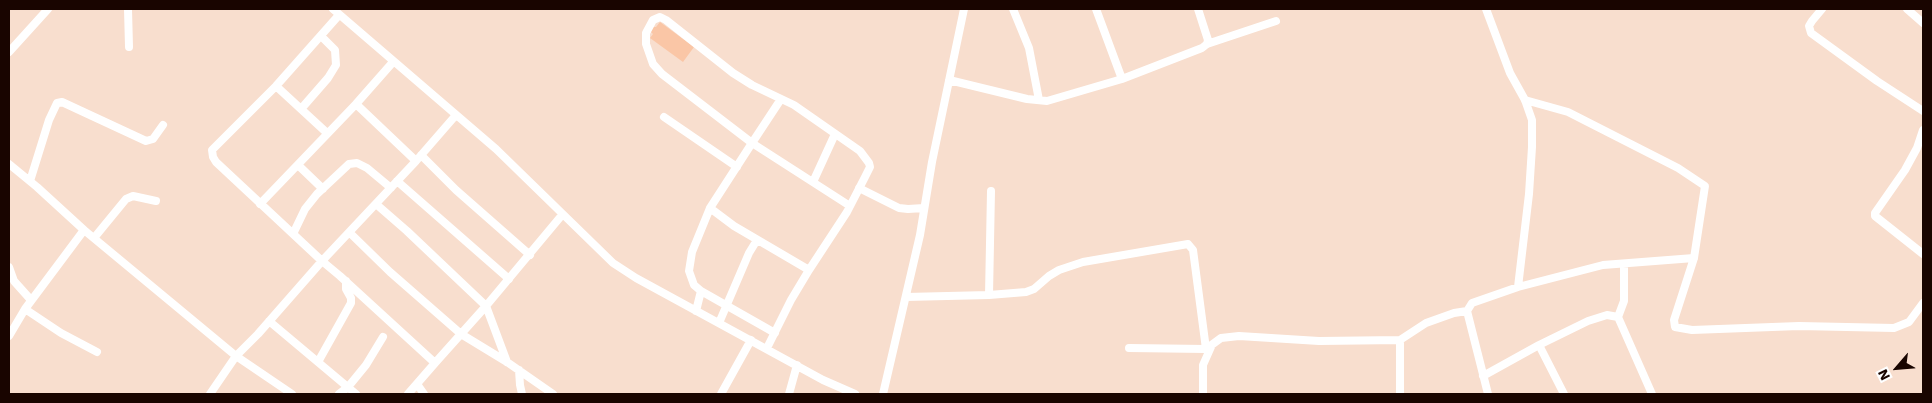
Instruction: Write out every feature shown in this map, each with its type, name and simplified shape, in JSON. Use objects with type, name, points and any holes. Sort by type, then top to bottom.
[{"type":"street","points":[[9,52],[48,9]]},
{"type":"street","points":[[128,9],[129,47]]},
{"type":"street","points":[[883,394],[906,297],[964,9]]},
{"type":"street","points":[[1013,9],[1029,48],[1039,100]]},
{"type":"street","points":[[1096,9],[1122,80]]},
{"type":"street","points":[[949,80],[1027,99],[1047,101],[1122,80],[1202,48],[1208,40],[1198,9]]},
{"type":"street","points":[[1486,9],[1510,73],[1525,100],[1532,120],[1529,194],[1518,287]]},
{"type":"street","points":[[1822,9],[1809,26],[1811,33],[1877,81],[1923,111]]},
{"type":"street","points":[[1907,9],[1923,23]]},
{"type":"street","points":[[435,363],[346,281],[322,262],[212,157],[212,150],[276,86],[321,36],[336,12],[496,149],[613,263],[636,278],[823,380],[855,394]]},
{"type":"street","points":[[767,348],[809,270],[850,206],[870,166],[860,151],[794,105],[733,73],[666,20],[660,17],[653,20],[646,33],[646,44],[653,64],[662,74],[752,143],[850,206]]},
{"type":"street","points":[[1206,44],[1276,21]]},
{"type":"street","points":[[300,108],[328,78],[336,65],[335,50],[321,36]]},
{"type":"street","points":[[260,204],[356,104],[393,62]]},
{"type":"street","points":[[276,86],[327,133]]},
{"type":"street","points":[[774,333],[701,291],[694,285],[690,276],[689,266],[692,252],[710,208],[780,99]]},
{"type":"street","points":[[1525,100],[1568,112],[1678,168],[1706,186],[1694,258],[1674,320],[1675,327],[1701,330],[1799,326],[1894,328],[1909,322],[1923,303]]},
{"type":"street","points":[[30,181],[49,120],[57,103],[62,102],[146,141],[153,139],[163,125]]},
{"type":"street","points":[[356,104],[416,161]]},
{"type":"street","points":[[210,394],[236,356],[422,155],[456,115]]},
{"type":"street","points":[[664,117],[738,167]]},
{"type":"street","points":[[1923,130],[1905,170],[1874,216],[1923,254]]},
{"type":"street","points":[[813,182],[835,134]]},
{"type":"street","points":[[422,155],[456,190],[530,255]]},
{"type":"street","points":[[293,234],[306,209],[323,189],[349,164],[357,163],[367,168],[391,188]]},
{"type":"street","points":[[9,164],[84,230],[236,356],[292,394]]},
{"type":"street","points":[[298,165],[323,189]]},
{"type":"street","points":[[397,181],[509,279]]},
{"type":"street","points":[[859,188],[899,208],[924,208]]},
{"type":"street","points":[[989,295],[991,191]]},
{"type":"street","points":[[94,238],[126,199],[133,196],[156,201]]},
{"type":"street","points":[[376,204],[408,231],[486,306],[507,362]]},
{"type":"street","points":[[710,208],[734,226],[809,270]]},
{"type":"street","points":[[408,394],[530,255],[562,215]]},
{"type":"street","points":[[9,336],[31,300],[84,230]]},
{"type":"street","points":[[350,233],[390,272],[461,334],[507,362],[553,394]]},
{"type":"street","points":[[719,323],[748,253],[757,240]]},
{"type":"street","points":[[906,297],[1026,292],[1034,289],[1059,270],[1083,262],[1188,244],[1193,250],[1209,348],[1203,365],[1203,394]]},
{"type":"street","points":[[1129,348],[1209,348],[1222,338],[1239,336],[1319,341],[1400,340],[1426,324],[1454,312],[1467,310],[1472,303],[1518,287],[1603,266],[1694,258]]},
{"type":"street","points":[[1624,264],[1624,301],[1618,317],[1652,394]]},
{"type":"street","points":[[9,267],[11,282],[31,300]]},
{"type":"street","points":[[318,362],[352,303],[346,289],[346,281]]},
{"type":"street","points":[[696,311],[701,291]]},
{"type":"street","points":[[25,309],[61,333],[97,352]]},
{"type":"street","points":[[1467,310],[1488,394]]},
{"type":"street","points":[[1483,376],[1588,321],[1607,315],[1618,317]]},
{"type":"street","points":[[269,321],[356,394]]},
{"type":"street","points":[[339,394],[348,387],[366,365],[383,337]]},
{"type":"street","points":[[721,394],[751,340]]},
{"type":"street","points":[[1400,340],[1400,394]]},
{"type":"street","points":[[1539,345],[1564,394]]},
{"type":"street","points":[[789,394],[797,365]]},
{"type":"street","points":[[519,370],[522,394]]},
{"type":"street","points":[[417,384],[424,394]]},
{"type":"shaded area","points":[[660,22],[694,47],[683,62],[650,38],[653,34],[650,31],[652,27],[656,27]]}]
